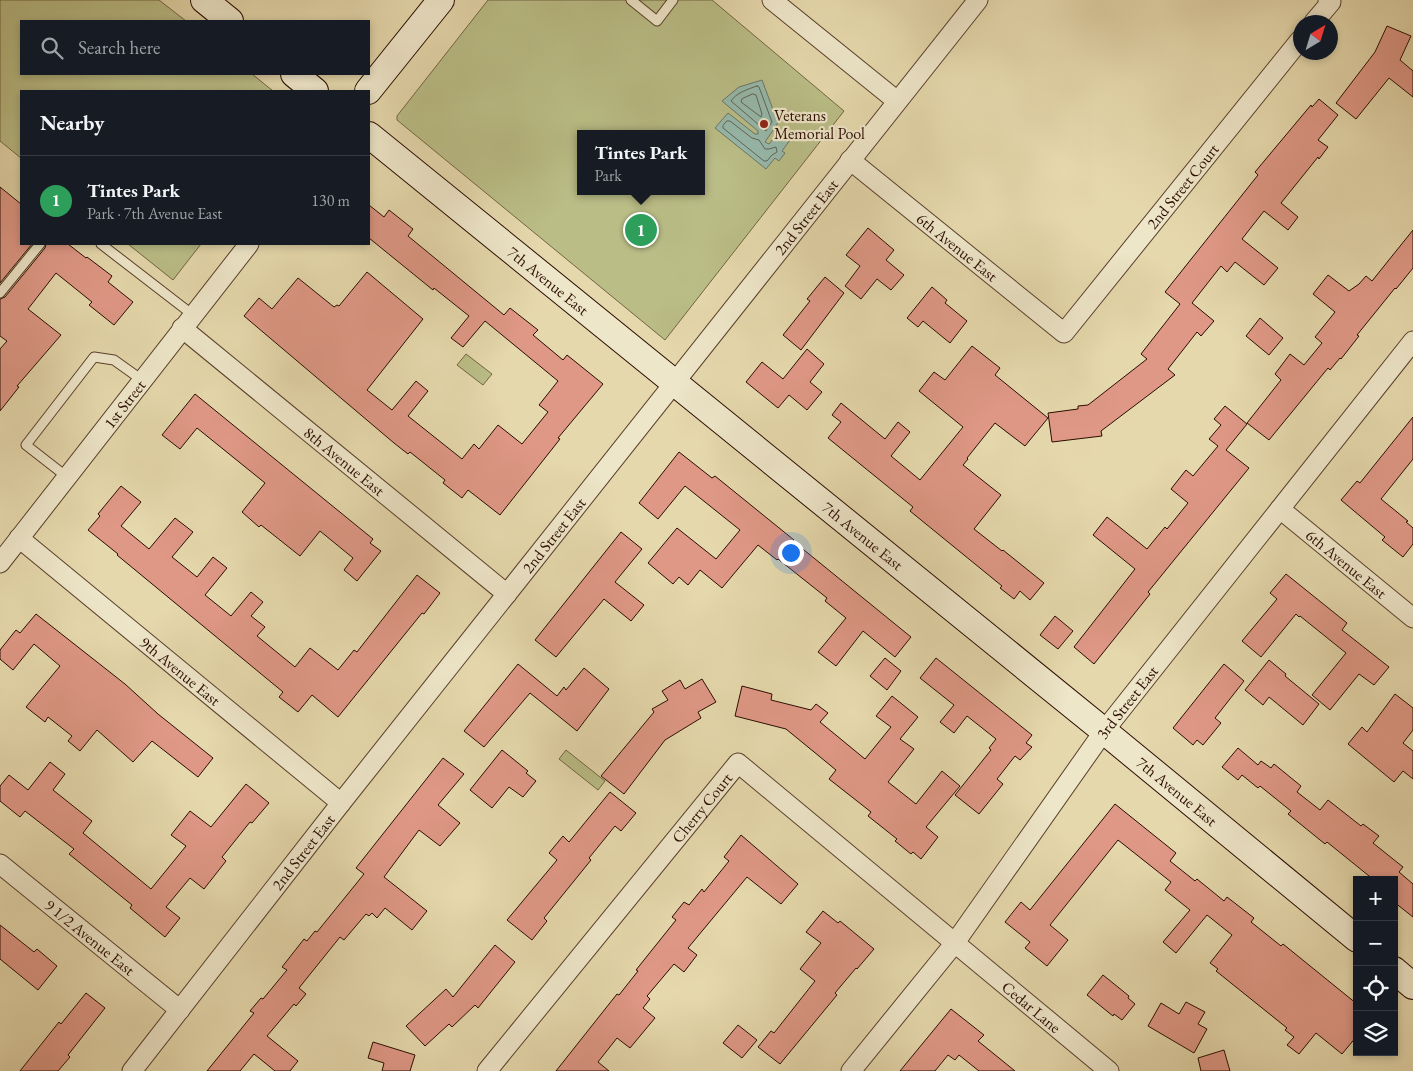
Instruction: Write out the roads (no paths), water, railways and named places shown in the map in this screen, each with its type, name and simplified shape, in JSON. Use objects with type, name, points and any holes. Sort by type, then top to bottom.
[{"type":"street","points":[[204,0],[229,20]]},
{"type":"street","points":[[369,90],[441,0]]},
{"type":"street","points":[[772,0],[897,101]]},
{"type":"street","name":"2nd Street East","points":[[132,1071],[341,803],[978,0]]},
{"type":"street","points":[[1319,15],[1329,1]]},
{"type":"street","name":"2nd Street Court","points":[[1064,333],[1293,49]]},
{"type":"street","points":[[295,75],[314,90]]},
{"type":"street","name":"7th Avenue East","points":[[370,136],[1104,731],[1353,936]]},
{"type":"street","name":"6th Avenue East","points":[[850,160],[1064,333]]},
{"type":"street","name":"1st Street","points":[[0,563],[248,245]]},
{"type":"street","name":"8th Avenue East","points":[[188,321],[508,594]]},
{"type":"street","name":"3rd Street East","points":[[851,1071],[954,944],[1104,731],[1413,341]]},
{"type":"street","name":"6th Avenue East","points":[[1280,509],[1413,618]]},
{"type":"street","name":"9th Avenue East","points":[[20,538],[341,803]]},
{"type":"street","name":"Cherry Court","points":[[487,1071],[738,763],[954,944]]},
{"type":"street","name":"9 1/2 Avenue East","points":[[0,864],[180,1010]]},
{"type":"street","name":"Cedar Lane","points":[[954,944],[1109,1071]]},
{"type":"street","points":[[1398,973],[1413,986]]},
{"type":"lane","points":[[631,0],[657,21],[673,0]]},
{"type":"lane","points":[[0,293],[39,245]]},
{"type":"lane","points":[[102,245],[188,321]]},
{"type":"lane","points":[[67,477],[26,445],[88,364],[94,357],[114,360],[142,380]]},
{"type":"water","name":"Veterans Memorial Pool","points":[[762,80],[778,123],[765,142],[769,144],[780,131],[790,140],[782,151],[785,153],[779,161],[775,158],[766,169],[715,128],[728,113],[755,134],[758,134],[758,131],[722,101],[739,87]]},
{"type":"place","name":"Veterans Memorial Pool","points":[[764,124]]},
{"type":"place","name":"Tintes Park","points":[[641,230]]}]
